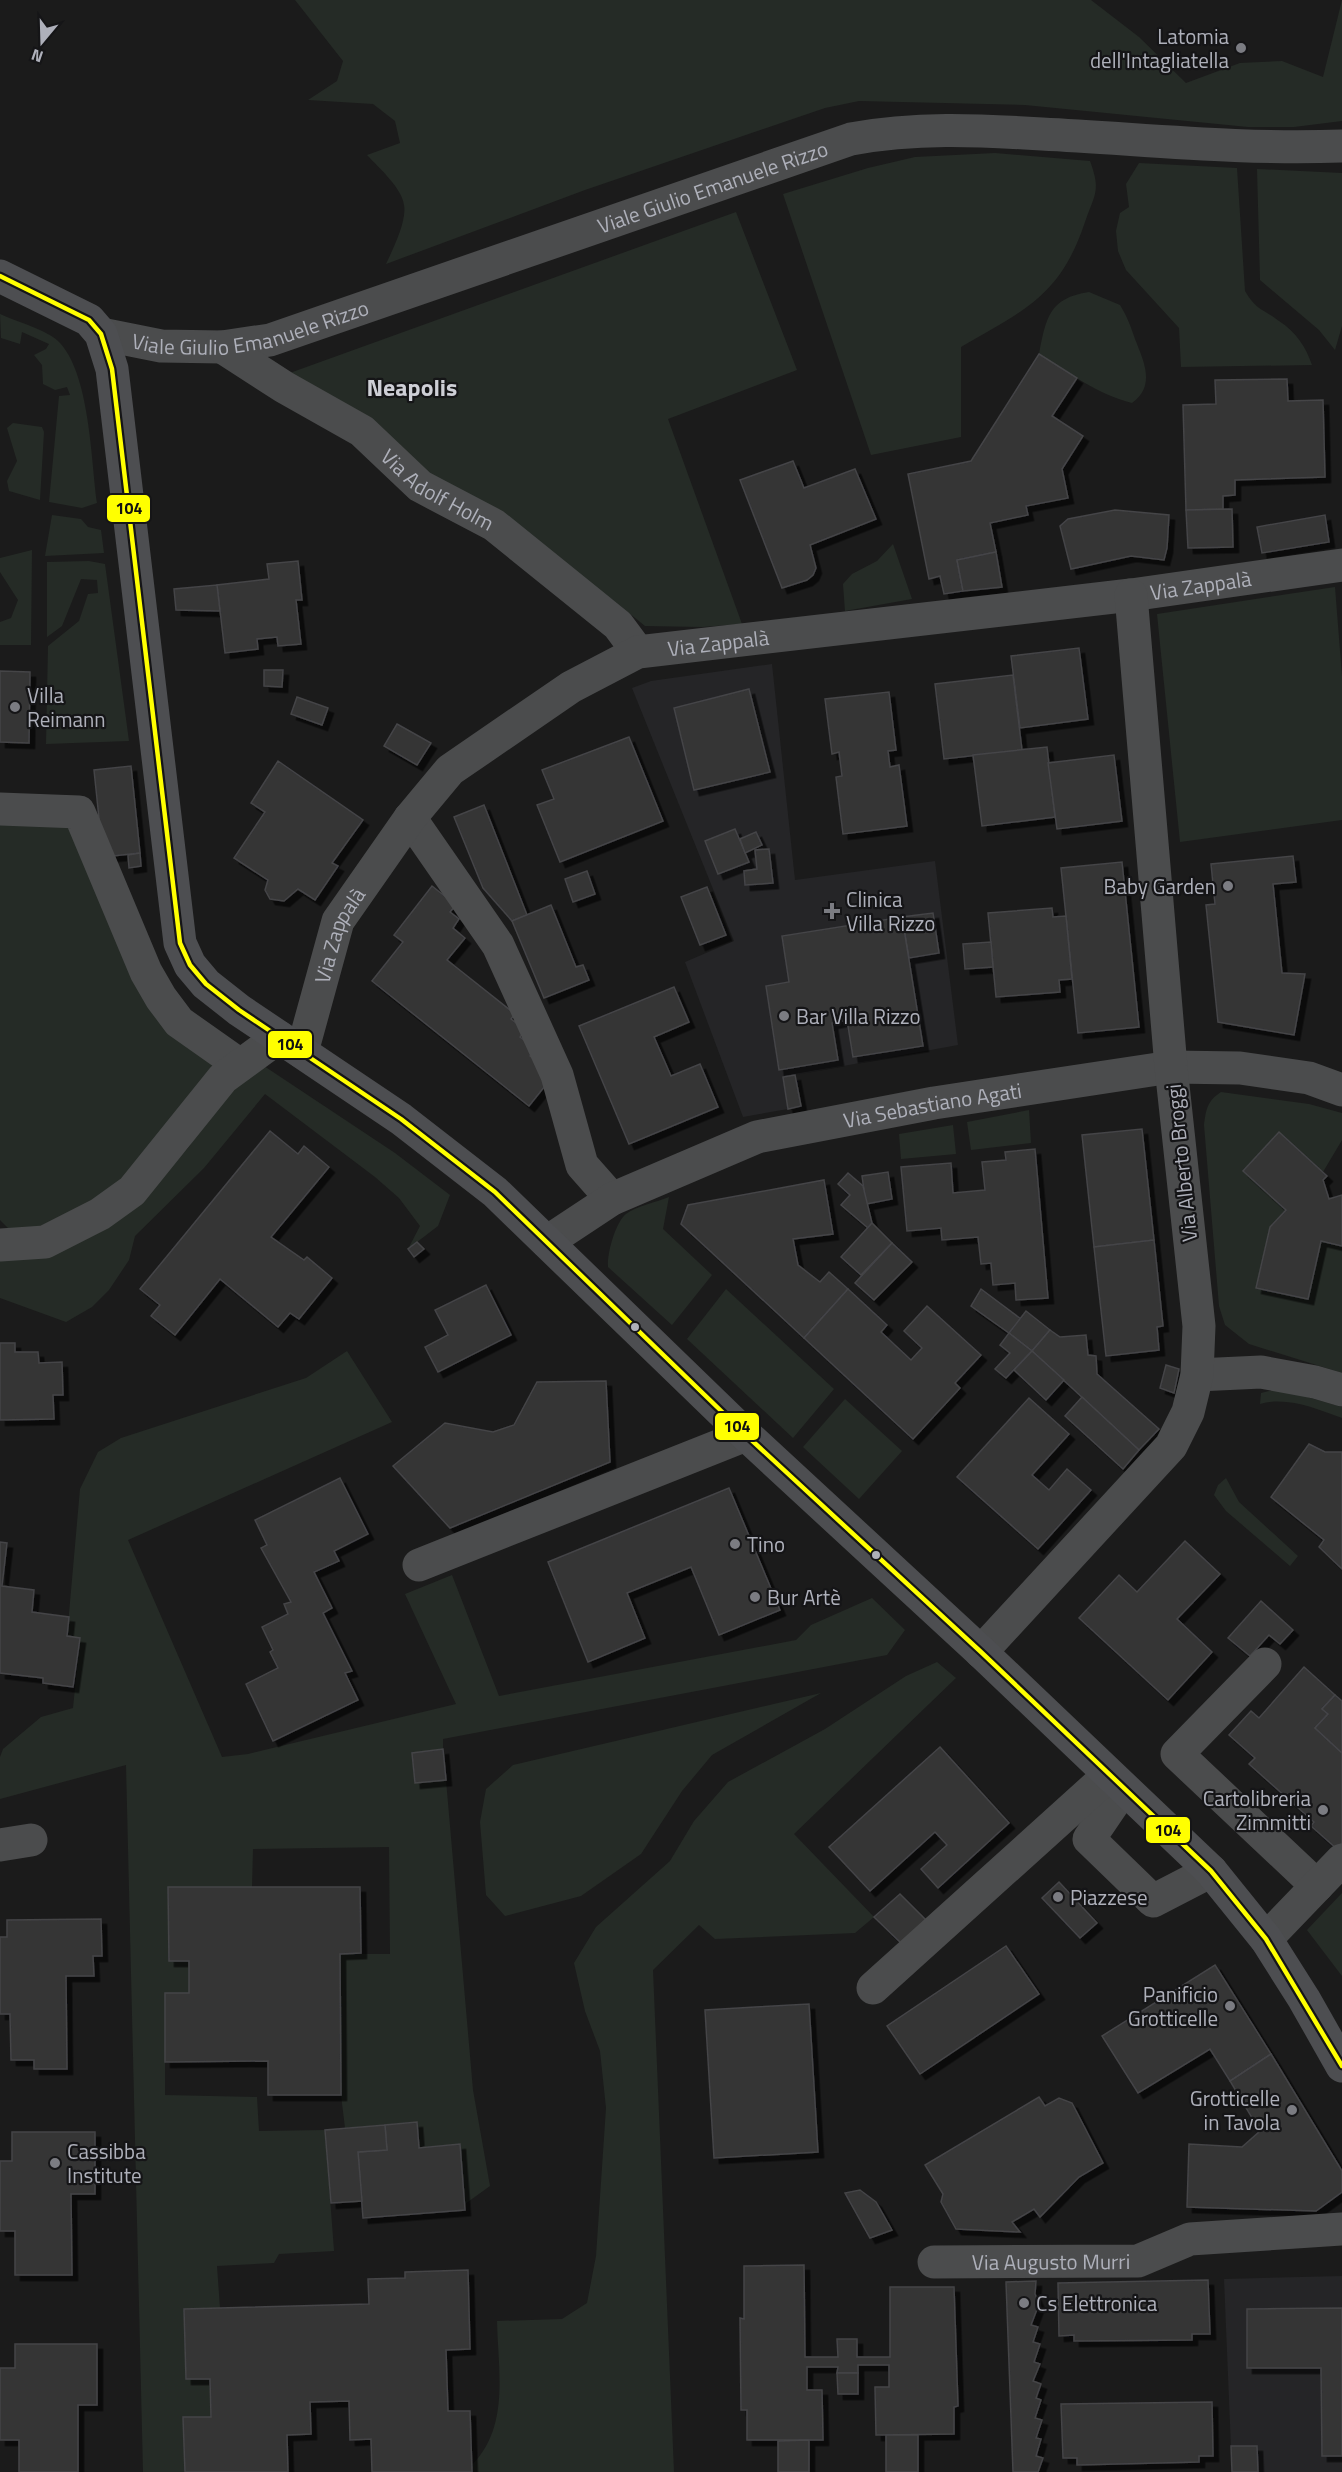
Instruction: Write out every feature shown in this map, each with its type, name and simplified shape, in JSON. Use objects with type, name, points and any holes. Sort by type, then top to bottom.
[{"type":"main road","points":[[0,276],[89,320],[101,334],[112,369],[180,943],[190,965],[206,984],[290,1045],[401,1119],[495,1192],[746,1436],[981,1652],[1211,1871],[1266,1939],[1342,2066]]},
{"type":"street","name":"Viale Giulio Emanuele Rizzo","points":[[101,334],[161,346],[222,347],[270,340],[851,139],[874,134],[944,129],[1239,146],[1342,146]]},
{"type":"street","name":"Via Adolf Holm","points":[[222,347],[284,387],[362,431],[420,486],[494,525],[618,625],[638,652]]},
{"type":"street","name":"Via Zappalà","points":[[290,1045],[338,921],[411,818],[450,770],[571,687],[638,652],[1131,595],[1342,565]]},
{"type":"street","name":"Via Alberto Broggi","points":[[981,1652],[1171,1446],[1188,1412],[1197,1375],[1199,1326],[1171,1067],[1131,595]]},
{"type":"street","points":[[0,809],[79,812],[146,972],[161,998],[179,1022],[240,1065]]},
{"type":"street","points":[[411,818],[498,945],[557,1075],[582,1165],[612,1199]]},
{"type":"street","points":[[0,1245],[45,1242],[100,1214],[132,1191],[223,1078],[240,1065],[290,1045]]},
{"type":"street","name":"Via Sebastiano Agati","points":[[547,1242],[612,1199],[757,1137],[934,1103],[1171,1067],[1240,1068],[1309,1078],[1342,1090]]},
{"type":"street","points":[[1197,1375],[1261,1372],[1315,1382],[1342,1390]]},
{"type":"street","points":[[419,1565],[746,1436]]},
{"type":"street","points":[[1265,1664],[1177,1754],[1317,1886]]},
{"type":"street","points":[[1116,1782],[1089,1839],[1153,1901],[1211,1871]]},
{"type":"street","points":[[873,1988],[1116,1782]]},
{"type":"street","points":[[1266,1939],[1342,1860]]},
{"type":"street","name":"Via Augusto Murri","points":[[934,2262],[1138,2261],[1190,2239],[1342,2229]]},
{"type":"shaded area","points":[[295,0],[1091,0],[1139,37],[1186,83],[1240,63],[1282,61],[1323,77],[1342,0],[1342,121],[1294,127],[1248,127],[1025,105],[859,101],[825,108],[585,190],[386,264],[401,227],[404,205],[394,185],[367,155],[400,143],[395,121],[373,104],[308,100],[337,81],[343,61]]},
{"type":"shaded area","points":[[995,153],[1090,161],[1095,179],[1095,192],[1075,247],[1064,268],[1037,299],[961,347],[961,437],[871,455],[783,194],[868,168],[915,157]]},
{"type":"shaded area","points":[[1139,163],[1237,168],[1245,291],[1257,306],[1285,325],[1295,335],[1307,352],[1312,365],[1181,367],[1179,328],[1126,270],[1118,251],[1116,231],[1120,213],[1129,207],[1126,184]]},
{"type":"shaded area","points":[[1257,169],[1342,173],[1342,326],[1335,350],[1319,330],[1260,280]]},
{"type":"shaded area","points":[[736,212],[797,370],[668,419],[742,624],[702,627],[645,626],[613,600],[426,476],[287,374]]},
{"type":"shaded area","points":[[1089,292],[1120,305],[1142,356],[1146,381],[1144,389],[1132,403],[1095,389],[1039,354],[1047,320],[1057,305],[1065,299]]},
{"type":"shaded area","points":[[0,314],[53,337],[69,355],[83,395],[97,503],[82,508],[49,502],[59,396],[70,395],[67,387],[55,390],[43,384],[42,365],[34,355],[46,349],[49,344],[22,332],[20,344],[1,338]]},
{"type":"shaded area","points":[[13,423],[42,427],[44,432],[40,500],[9,491],[7,481],[17,461],[7,428]]},
{"type":"shaded area","points":[[52,515],[81,519],[88,527],[101,530],[104,553],[45,556]]},
{"type":"shaded area","points":[[893,544],[912,599],[845,611],[843,584],[852,574],[877,561]]},
{"type":"shaded area","points":[[32,550],[31,645],[0,645],[0,622],[11,618],[18,600],[0,572],[0,558]]},
{"type":"shaded area","points":[[89,561],[105,564],[129,741],[46,744],[48,646],[79,621],[88,594],[98,593],[97,580],[81,579],[62,626],[47,637],[47,562]]},
{"type":"shaded area","points":[[1335,587],[1342,676],[1342,820],[1180,842],[1157,614]]},
{"type":"shaded area","name":"Clinica Villa Rizzo","points":[[772,664],[795,880],[935,861],[958,1045],[783,1077],[788,1109],[743,1117],[685,962],[734,941],[632,688],[651,681]]},
{"type":"shaded area","points":[[0,822],[67,824],[217,1066],[154,1148],[131,1174],[105,1196],[77,1214],[46,1226],[11,1231],[0,1220]]},
{"type":"shaded area","points":[[264,1066],[395,1153],[450,1195],[438,1226],[408,1249],[420,1226],[399,1198],[375,1177],[265,1094],[204,1168],[135,1236],[129,1260],[109,1290],[92,1307],[66,1322],[0,1298],[0,1258],[131,1209],[188,1148],[212,1110],[234,1085]]},
{"type":"shaded area","points":[[1221,1092],[1309,1104],[1342,1113],[1342,1140],[1323,1172],[1279,1132],[1243,1171],[1286,1210],[1270,1227],[1256,1288],[1321,1241],[1342,1246],[1342,1373],[1249,1344],[1225,1325],[1219,1306],[1204,1125],[1208,1106]]},
{"type":"shaded area","points":[[1029,1110],[1031,1143],[971,1150],[967,1122]]},
{"type":"shaded area","points":[[953,1125],[956,1154],[901,1159],[899,1134]]},
{"type":"shaded area","points":[[669,1197],[663,1229],[712,1275],[672,1325],[608,1267],[612,1239],[622,1218],[635,1209]]},
{"type":"shaded area","points":[[726,1289],[834,1389],[793,1438],[687,1339]]},
{"type":"shaded area","points":[[347,1351],[392,1422],[128,1540],[222,1757],[248,1754],[456,1704],[405,1594],[452,1575],[499,1696],[796,1640],[811,1625],[872,1598],[905,1630],[887,1655],[443,1739],[443,1749],[412,1753],[415,1783],[446,1780],[473,2090],[490,2186],[465,2204],[460,2144],[419,2148],[416,2122],[345,2128],[341,2095],[340,1954],[390,1954],[389,1847],[253,1849],[252,1887],[169,1961],[189,1961],[189,1993],[165,1993],[165,2095],[257,2097],[259,2131],[325,2130],[334,2251],[279,2254],[274,2263],[217,2266],[220,2308],[184,2309],[186,2379],[210,2379],[211,2417],[183,2418],[185,2472],[143,2472],[126,1765],[0,1799],[0,1757],[3,1749],[41,1717],[73,1708],[80,1638],[67,1636],[80,1489],[98,1452],[121,1438],[306,1378]]},
{"type":"shaded area","points":[[1273,1390],[1290,1392],[1342,1407],[1342,1418],[1291,1403],[1260,1404],[1261,1393]]},
{"type":"shaded area","points":[[845,1399],[902,1451],[859,1499],[803,1447]]},
{"type":"shaded area","points":[[1226,1478],[1239,1502],[1298,1556],[1290,1566],[1226,1511],[1214,1495],[1218,1485]]},
{"type":"shaded area","points":[[937,1662],[956,1678],[794,1834],[874,1917],[855,1933],[715,1939],[699,1925],[653,1970],[674,2472],[472,2472],[472,2465],[484,2450],[497,2415],[500,2378],[497,2321],[562,2319],[587,2303],[596,2256],[606,2108],[600,2051],[585,2011],[574,1963],[596,1927],[670,1861],[694,1821],[728,1782],[825,1729],[906,1676]]},
{"type":"shaded area","points":[[821,1693],[712,1755],[682,1791],[641,1854],[581,1896],[505,1916],[486,1895],[480,1822],[486,1789],[513,1765]]},
{"type":"shaded area","points":[[1342,1893],[1342,1976],[1307,1930]]},
{"type":"shaded area","points":[[1342,2276],[1342,2472],[1232,2472],[1224,2279]]},
{"type":"building","points":[[1039,354],[1077,378],[1052,416],[1083,436],[1062,469],[1068,498],[1026,506],[1028,515],[990,523],[996,552],[957,560],[963,591],[944,594],[940,576],[929,579],[908,474],[971,461]]},
{"type":"building","points":[[1287,379],[1288,401],[1323,400],[1325,477],[1235,480],[1235,495],[1223,496],[1223,509],[1186,510],[1183,405],[1216,404],[1215,380]]},
{"type":"building","points":[[793,461],[804,488],[855,469],[876,519],[810,545],[816,568],[813,575],[807,580],[782,588],[740,480]]},
{"type":"building","points":[[1232,509],[1233,547],[1188,548],[1186,510]]},
{"type":"building","points":[[1115,510],[1169,515],[1164,560],[1131,556],[1071,569],[1060,526],[1068,519]]},
{"type":"building","points":[[1325,515],[1329,542],[1262,553],[1257,527]]},
{"type":"building","points":[[996,552],[1002,587],[963,591],[957,560]]},
{"type":"building","points":[[298,561],[302,600],[296,600],[301,644],[278,646],[277,637],[257,639],[258,649],[225,653],[217,585],[269,579],[267,564]]},
{"type":"building","points":[[217,585],[220,611],[176,610],[174,589]]},
{"type":"building","points":[[1079,648],[1088,719],[1020,728],[1011,656]]},
{"type":"building","points":[[264,670],[283,670],[282,687],[264,686]]},
{"type":"building","name":"Villa Reimann","points":[[0,671],[30,672],[29,743],[0,742]]},
{"type":"building","points":[[1013,675],[1022,750],[944,759],[935,684]]},
{"type":"building","points":[[749,689],[770,772],[694,790],[674,708]]},
{"type":"building","points":[[889,692],[896,750],[888,751],[890,767],[899,765],[907,826],[843,834],[836,777],[842,776],[839,752],[832,754],[825,699]]},
{"type":"building","points":[[297,697],[328,708],[322,725],[291,714]]},
{"type":"building","points":[[397,724],[431,743],[417,765],[384,746]]},
{"type":"building","points":[[629,737],[663,821],[560,862],[537,805],[554,799],[542,770]]},
{"type":"building","points":[[1047,747],[1055,817],[982,826],[973,755]]},
{"type":"building","points":[[1114,755],[1122,821],[1057,829],[1048,763]]},
{"type":"building","points":[[278,761],[363,820],[332,863],[338,866],[315,900],[298,889],[284,901],[270,899],[265,890],[268,880],[234,858],[265,812],[251,803]]},
{"type":"building","points":[[131,766],[140,853],[103,857],[94,770]]},
{"type":"building","points":[[484,805],[527,915],[512,921],[483,888],[454,817]]},
{"type":"building","points":[[735,829],[749,862],[718,874],[705,841]]},
{"type":"building","points":[[756,832],[762,845],[745,853],[740,839]]},
{"type":"building","points":[[769,849],[773,883],[745,885],[744,871],[757,869],[755,850]]},
{"type":"building","points":[[140,853],[141,866],[129,868],[128,855]]},
{"type":"building","points":[[1293,856],[1296,882],[1273,884],[1282,973],[1305,974],[1294,1035],[1218,1022],[1206,905],[1215,904],[1211,864]]},
{"type":"building","points":[[1122,862],[1139,1027],[1078,1033],[1061,868]]},
{"type":"building","points":[[587,871],[595,894],[573,902],[565,879]]},
{"type":"building","points":[[432,886],[456,905],[450,912],[459,919],[453,928],[465,938],[447,960],[515,1014],[511,1019],[525,1030],[520,1037],[536,1049],[530,1056],[542,1066],[549,1081],[529,1106],[372,981],[403,942],[394,935]]},
{"type":"building","points":[[707,887],[726,935],[700,945],[681,897]]},
{"type":"building","points":[[551,905],[576,967],[583,965],[589,980],[544,998],[512,921]]},
{"type":"building","points":[[1052,908],[1053,917],[1066,916],[1072,979],[1059,980],[1060,992],[996,997],[988,913]]},
{"type":"building","points":[[933,913],[939,953],[909,958],[902,917]]},
{"type":"building","points":[[902,917],[923,1046],[853,1057],[847,1020],[832,1023],[838,1060],[779,1070],[766,986],[789,982],[782,936]]},
{"type":"building","points":[[991,942],[993,967],[965,969],[963,944]]},
{"type":"building","points":[[674,987],[689,1022],[654,1037],[671,1076],[700,1064],[718,1107],[629,1144],[579,1026]]},
{"type":"building","points":[[795,1075],[801,1106],[788,1109],[783,1077]]},
{"type":"building","points":[[1142,1129],[1154,1240],[1094,1247],[1082,1135]]},
{"type":"building","points":[[270,1131],[298,1154],[304,1146],[329,1167],[271,1237],[304,1260],[307,1257],[332,1278],[299,1319],[290,1313],[278,1327],[220,1279],[175,1335],[151,1316],[160,1305],[140,1289]]},
{"type":"building","points":[[1279,1132],[1327,1176],[1323,1180],[1329,1199],[1342,1195],[1342,1246],[1321,1241],[1308,1299],[1256,1288],[1270,1227],[1286,1210],[1243,1171]]},
{"type":"building","points":[[1035,1149],[1048,1298],[1016,1300],[1015,1283],[993,1285],[991,1263],[981,1264],[978,1237],[942,1240],[941,1228],[907,1231],[901,1167],[951,1163],[953,1193],[985,1190],[982,1162],[1006,1160],[1005,1152]]},
{"type":"building","points":[[888,1172],[892,1199],[866,1204],[862,1176]]},
{"type":"building","points":[[848,1173],[863,1186],[872,1223],[868,1228],[841,1205],[850,1195],[838,1184]]},
{"type":"building","points":[[824,1180],[833,1234],[793,1239],[798,1265],[820,1282],[829,1272],[848,1289],[804,1338],[681,1224],[688,1205]]},
{"type":"building","points":[[872,1223],[892,1243],[861,1275],[841,1257]]},
{"type":"building","points":[[1154,1240],[1163,1326],[1157,1327],[1159,1350],[1106,1356],[1094,1247]]},
{"type":"building","points":[[417,1242],[424,1249],[414,1257],[408,1249]]},
{"type":"building","points":[[892,1243],[912,1262],[874,1300],[855,1283]]},
{"type":"building","points":[[486,1285],[511,1335],[438,1372],[425,1347],[448,1335],[435,1310]]},
{"type":"building","points":[[848,1289],[887,1325],[881,1332],[911,1360],[922,1348],[904,1331],[927,1306],[981,1355],[955,1383],[960,1388],[913,1439],[804,1338]]},
{"type":"building","points":[[981,1289],[1021,1319],[1009,1333],[971,1306]]},
{"type":"building","points":[[1026,1311],[1050,1330],[1032,1351],[1009,1333]]},
{"type":"building","points":[[1050,1330],[1060,1337],[1086,1335],[1088,1355],[1096,1356],[1097,1374],[1159,1429],[1139,1450],[1032,1351]]},
{"type":"building","points":[[1009,1333],[1032,1351],[1006,1378],[995,1369],[1010,1353],[1000,1345]]},
{"type":"building","points":[[0,1343],[15,1343],[15,1352],[38,1352],[39,1363],[62,1362],[63,1395],[53,1395],[54,1419],[0,1420]]},
{"type":"building","points":[[1032,1351],[1064,1380],[1046,1400],[1014,1370]]},
{"type":"building","points":[[1166,1365],[1179,1369],[1174,1393],[1160,1388]]},
{"type":"building","points":[[606,1381],[610,1462],[450,1528],[393,1466],[445,1423],[493,1432],[514,1425],[537,1382]]},
{"type":"building","points":[[1082,1397],[1139,1450],[1123,1469],[1065,1416]]},
{"type":"building","points":[[1029,1398],[1069,1434],[1032,1475],[1049,1490],[1067,1469],[1091,1490],[1038,1549],[957,1477]]},
{"type":"building","points":[[1309,1444],[1325,1452],[1342,1452],[1342,1569],[1319,1547],[1324,1540],[1271,1497]]},
{"type":"building","points":[[340,1478],[368,1534],[334,1551],[339,1561],[314,1572],[332,1608],[323,1613],[352,1671],[345,1673],[358,1700],[273,1741],[246,1684],[278,1668],[270,1652],[273,1650],[262,1627],[288,1614],[284,1604],[291,1602],[261,1548],[267,1545],[255,1520]]},
{"type":"building","points":[[729,1488],[780,1610],[719,1635],[691,1567],[627,1593],[645,1638],[588,1662],[548,1562]]},
{"type":"building","points":[[1185,1541],[1220,1574],[1177,1619],[1212,1652],[1168,1700],[1079,1618],[1119,1575],[1137,1592]]},
{"type":"building","points":[[0,1542],[7,1543],[2,1586],[34,1590],[32,1612],[69,1617],[67,1636],[80,1638],[73,1687],[43,1683],[43,1678],[0,1673]]},
{"type":"building","points":[[1261,1601],[1293,1630],[1280,1644],[1269,1635],[1250,1656],[1228,1638]]},
{"type":"building","points":[[1304,1667],[1335,1695],[1322,1709],[1328,1714],[1315,1728],[1342,1753],[1342,1843],[1337,1849],[1311,1826],[1314,1822],[1249,1764],[1255,1758],[1229,1735],[1251,1711],[1259,1718]]},
{"type":"building","points":[[1335,1695],[1342,1701],[1342,1753],[1315,1728],[1328,1714],[1322,1709]]},
{"type":"building","points":[[940,1747],[1009,1823],[938,1888],[921,1869],[947,1845],[935,1832],[870,1891],[829,1847]]},
{"type":"building","points":[[443,1749],[446,1780],[415,1783],[412,1753]]},
{"type":"building","points":[[1059,1882],[1097,1923],[1080,1938],[1042,1898]]},
{"type":"building","points":[[168,1887],[360,1887],[361,1953],[340,1954],[341,2095],[268,2095],[268,2061],[165,2062],[165,1993],[189,1993],[189,1961],[169,1961]]},
{"type":"building","points":[[900,1894],[926,1920],[901,1943],[874,1917]]},
{"type":"building","points":[[101,1919],[102,1956],[93,1956],[94,1976],[66,1976],[67,2069],[34,2069],[34,2060],[11,2060],[10,2014],[0,2014],[0,1937],[7,1937],[7,1920]]},
{"type":"building","points":[[1006,1946],[1039,1994],[920,2074],[887,2026]]},
{"type":"building","points":[[1215,1965],[1271,2054],[1230,2081],[1210,2049],[1138,2093],[1102,2036]]},
{"type":"building","points":[[809,2004],[818,2152],[714,2158],[705,2010]]},
{"type":"building","points":[[1271,2054],[1342,2171],[1342,2192],[1316,2211],[1187,2207],[1189,2144],[1242,2147],[1260,2131],[1230,2081]]},
{"type":"building","points":[[1039,2097],[1045,2106],[1059,2098],[1072,2103],[1103,2163],[1079,2177],[1040,2217],[1034,2209],[1012,2222],[1020,2232],[956,2229],[941,2202],[943,2194],[925,2165]]},
{"type":"building","points":[[417,2122],[419,2148],[460,2144],[465,2210],[363,2218],[358,2152],[387,2150],[385,2125]]},
{"type":"building","points":[[385,2125],[387,2150],[358,2152],[362,2201],[331,2203],[325,2130]]},
{"type":"building","points":[[12,2132],[95,2132],[95,2194],[71,2194],[72,2275],[15,2275],[15,2231],[0,2231],[0,2161],[12,2161]]},
{"type":"building","points":[[860,2190],[876,2202],[892,2230],[870,2238],[845,2193]]},
{"type":"building","points":[[804,2265],[805,2357],[838,2357],[837,2339],[857,2339],[857,2357],[890,2357],[890,2287],[954,2287],[958,2406],[954,2407],[954,2434],[876,2435],[875,2387],[889,2387],[889,2365],[858,2365],[858,2373],[837,2373],[838,2367],[807,2367],[807,2390],[822,2390],[823,2440],[747,2440],[747,2410],[741,2410],[740,2318],[744,2319],[744,2266]]},
{"type":"building","points":[[468,2270],[470,2349],[446,2350],[448,2411],[470,2411],[472,2472],[372,2472],[371,2439],[350,2440],[349,2401],[310,2402],[311,2434],[287,2435],[288,2472],[185,2472],[183,2417],[211,2417],[210,2379],[186,2379],[184,2309],[369,2304],[368,2279],[405,2278],[405,2272]]},
{"type":"building","points":[[1208,2280],[1210,2334],[1192,2334],[1192,2340],[1074,2341],[1074,2335],[1059,2336],[1058,2283]]},
{"type":"building","points":[[1036,2281],[1035,2294],[1039,2304],[1031,2325],[1038,2327],[1033,2342],[1040,2344],[1034,2362],[1040,2364],[1033,2381],[1041,2384],[1036,2398],[1041,2400],[1035,2418],[1042,2420],[1036,2438],[1041,2439],[1036,2456],[1043,2458],[1038,2472],[1013,2472],[1006,2282]]},
{"type":"building","points":[[1342,2308],[1342,2456],[1322,2456],[1321,2368],[1247,2368],[1247,2309]]},
{"type":"building","points":[[15,2344],[97,2344],[97,2405],[78,2405],[78,2472],[19,2472],[19,2440],[0,2440],[0,2368],[15,2368]]},
{"type":"building","points":[[837,2373],[858,2373],[858,2394],[838,2394]]},
{"type":"building","points":[[1212,2402],[1213,2456],[1199,2456],[1199,2462],[1077,2465],[1077,2458],[1063,2458],[1061,2404]]},
{"type":"building","points":[[886,2435],[918,2435],[918,2472],[886,2472]]},
{"type":"building","points":[[809,2440],[809,2472],[778,2472],[778,2441]]},
{"type":"building","points":[[1231,2446],[1257,2446],[1258,2472],[1232,2472]]},
{"type":"transit line","name":"104","points":[[0,276],[89,320],[101,334],[112,369],[180,943],[190,965],[206,984],[239,1010],[401,1119],[495,1192],[746,1435],[981,1652],[1211,1871],[1266,1939],[1342,2066]]},
{"type":"place","name":"Latomia dell'Intagliatella","points":[[1241,48]]},
{"type":"place","name":"Villa Reimann","points":[[15,707]]},
{"type":"place","name":"Baby Garden","points":[[1228,886]]},
{"type":"place","name":"Clinica Villa Rizzo","points":[[832,911]]},
{"type":"place","name":"Bar Villa Rizzo","points":[[784,1016]]},
{"type":"place","name":"Tino","points":[[735,1544]]},
{"type":"place","name":"Bur Artè","points":[[755,1597]]},
{"type":"place","name":"Cartolibreria Zimmitti","points":[[1323,1810]]},
{"type":"place","name":"Piazzese","points":[[1058,1897]]},
{"type":"place","name":"Panificio Grotticelle","points":[[1230,2006]]},
{"type":"place","name":"Grotticelle in Tavola","points":[[1292,2110]]},
{"type":"place","name":"Cassibba Institute","points":[[55,2163]]},
{"type":"place","name":"Cs Elettronica","points":[[1024,2303]]},
{"type":"district","name":"Neapolis","points":[[412,387]]}]
